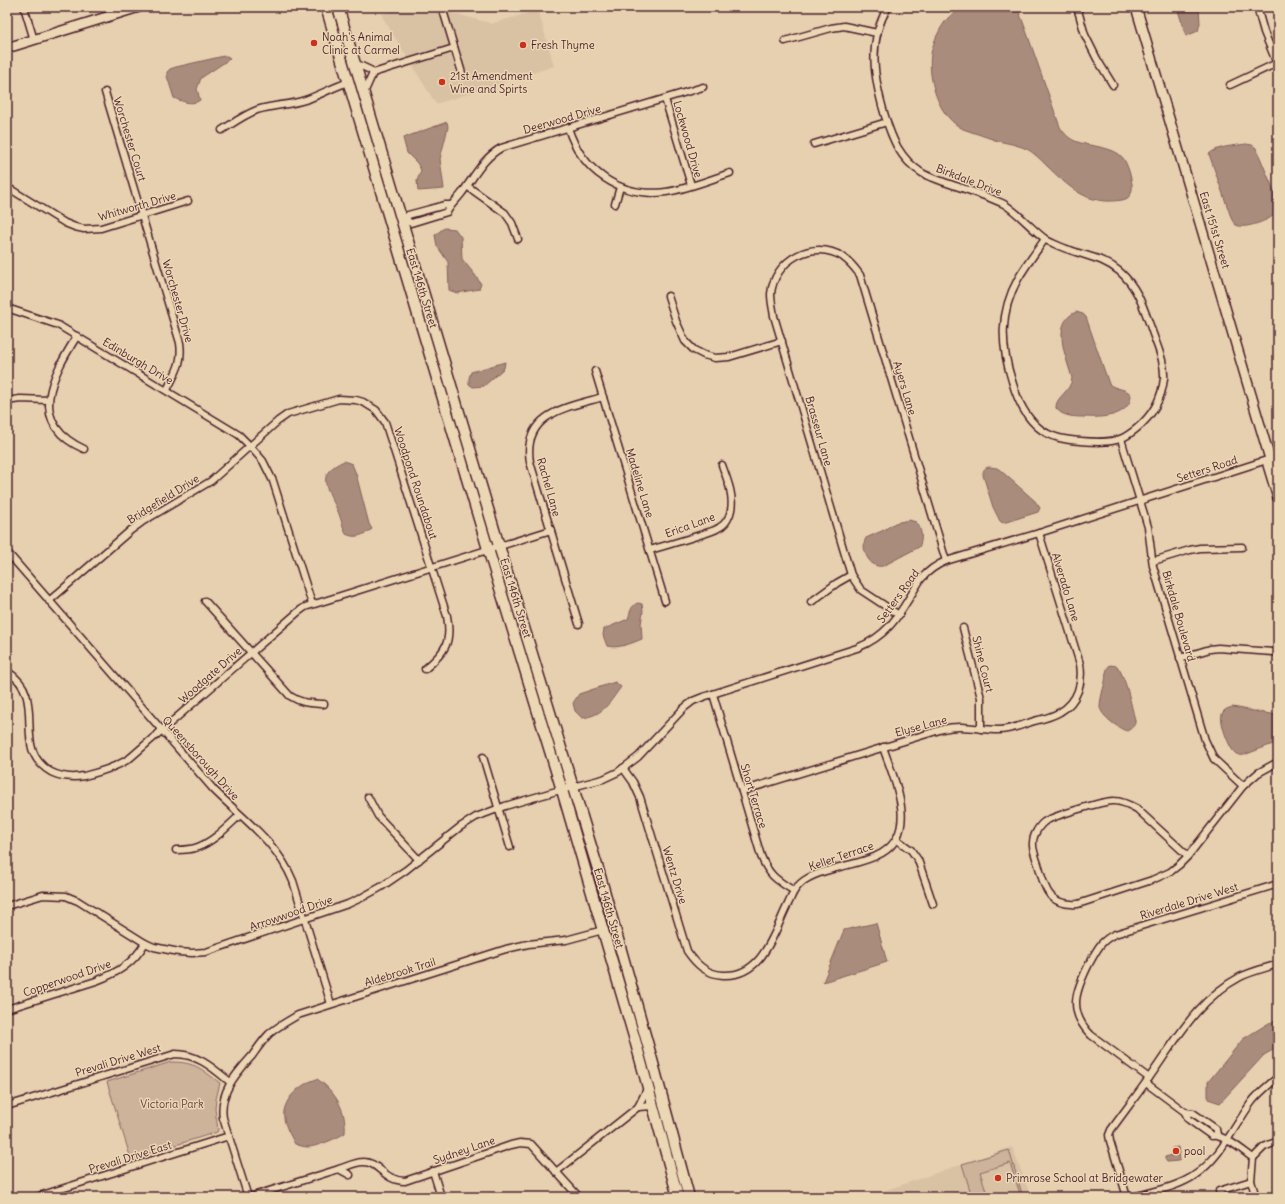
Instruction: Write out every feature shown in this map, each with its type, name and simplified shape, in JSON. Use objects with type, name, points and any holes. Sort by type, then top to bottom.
[{"type":"main road","name":"East 146th Street","points":[[326,7],[391,224],[567,788],[602,930],[648,1087],[678,1197]]},
{"type":"main road","name":"East 146th Street","points":[[338,7],[404,220],[493,548]]},
{"type":"main road","name":"East 146th Street","points":[[567,788],[598,870],[650,1050],[689,1197]]},
{"type":"street","points":[[24,7],[34,40]]},
{"type":"street","points":[[7,48],[139,7]]},
{"type":"street","points":[[442,7],[462,73]]},
{"type":"street","name":"Birkdale Drive","points":[[888,7],[877,33],[874,54],[875,76],[879,97],[893,141],[898,150],[909,163],[922,173],[1004,204],[1045,239],[1068,250],[1103,260],[1111,265],[1135,288],[1144,308],[1162,363],[1164,377],[1157,405],[1145,422],[1120,439]]},
{"type":"street","points":[[1076,7],[1085,35],[1113,85]]},
{"type":"street","name":"East 151st Street","points":[[1136,7],[1270,459],[1268,465],[1278,498]]},
{"type":"street","points":[[1230,85],[1277,64],[1264,32],[1257,7]]},
{"type":"street","points":[[785,41],[831,28],[844,26],[877,33]]},
{"type":"street","points":[[364,93],[373,73],[454,48]]},
{"type":"street","points":[[355,63],[373,73]]},
{"type":"street","points":[[222,130],[244,115],[272,106],[291,104],[307,100],[348,82]]},
{"type":"street","name":"Deerwood Drive","points":[[404,220],[408,214],[450,205],[467,186],[484,161],[496,150],[703,87]]},
{"type":"street","name":"Worchester Court","points":[[105,92],[142,215]]},
{"type":"street","name":"Lockwood Drive","points":[[665,99],[691,186]]},
{"type":"street","points":[[814,144],[887,122]]},
{"type":"street","points":[[568,128],[575,145],[584,159],[601,176],[620,187],[638,192],[666,192],[730,174]]},
{"type":"street","points":[[467,186],[505,213],[512,223],[518,239]]},
{"type":"street","name":"Whitworth Drive","points":[[7,187],[65,223],[84,229],[100,228],[188,201]]},
{"type":"street","points":[[615,204],[620,187]]},
{"type":"street","name":"Worchester Drive","points":[[142,215],[181,350],[180,364],[167,390]]},
{"type":"street","points":[[391,224],[404,220]]},
{"type":"street","points":[[1045,239],[1015,285],[1004,318],[1003,331],[1005,355],[1019,404],[1037,427],[1062,439],[1090,441],[1110,441],[1120,439]]},
{"type":"street","name":"Brasseur Lane","points":[[813,251],[799,254],[789,261],[778,273],[773,284],[771,304],[850,575],[862,590],[898,615]]},
{"type":"street","name":"Ayers Lane","points":[[813,251],[828,251],[842,257],[849,262],[860,275],[946,561]]},
{"type":"street","points":[[668,296],[684,341],[704,356],[715,358],[729,357],[782,341]]},
{"type":"street","name":"Edinburgh Drive","points":[[7,308],[58,325],[239,435],[250,446]]},
{"type":"street","points":[[77,336],[55,375],[48,400],[50,415],[58,431],[71,443],[84,449]]},
{"type":"street","name":"Madeline Lane","points":[[595,370],[664,601]]},
{"type":"street","name":"Rachel Lane","points":[[579,624],[530,462],[529,453],[532,435],[541,421],[553,412],[603,396]]},
{"type":"street","points":[[7,401],[20,399],[48,400]]},
{"type":"street","name":"Woodpond Roundabout","points":[[250,446],[288,414],[339,399],[356,400],[370,405],[382,416],[388,428],[447,616],[449,634],[443,652],[439,658],[425,669]]},
{"type":"street","name":"Birkdale Boulevard","points":[[1120,439],[1148,527],[1153,561],[1180,658],[1209,751],[1214,759],[1243,786]]},
{"type":"street","points":[[250,446],[263,461],[273,481],[312,604]]},
{"type":"street","name":"Bridgefield Drive","points":[[49,601],[131,530],[212,481],[250,446]]},
{"type":"street","name":"East 151st Street","points":[[1270,459],[1276,463],[1278,469]]},
{"type":"street","name":"Setters Road","points":[[567,788],[610,776],[624,768],[638,757],[684,708],[693,702],[713,694],[862,647],[880,636],[888,629],[918,584],[926,574],[937,565],[1270,459]]},
{"type":"street","name":"Erica Lane","points":[[650,550],[720,528],[725,523],[729,517],[732,501],[731,492],[722,465]]},
{"type":"street","name":"Woodgate Drive","points":[[7,670],[20,682],[26,694],[29,735],[34,754],[42,765],[56,774],[68,777],[81,776],[118,765],[130,758],[298,612],[312,604],[551,530]]},
{"type":"street","name":"Alverado Lane","points":[[1039,533],[1074,647]]},
{"type":"street","points":[[1153,561],[1200,548],[1242,546]]},
{"type":"street","name":"Queensborough Drive","points":[[7,552],[214,790],[264,837],[277,852],[293,881],[331,1004]]},
{"type":"street","points":[[811,602],[850,575]]},
{"type":"street","points":[[205,601],[290,696],[298,701],[324,704]]},
{"type":"street","name":"Shine Court","points":[[964,628],[981,698],[981,729]]},
{"type":"street","name":"Elyse Lane","points":[[742,791],[948,728],[963,727],[997,730],[1012,728],[1056,714],[1068,707],[1077,694],[1081,679],[1080,664],[1074,647]]},
{"type":"street","points":[[1180,658],[1218,648],[1273,652]]},
{"type":"street","name":"Short Terrace","points":[[713,694],[765,865],[768,872],[794,891]]},
{"type":"street","points":[[883,747],[898,793],[902,812],[901,825],[896,839],[911,850],[918,860],[933,904]]},
{"type":"street","points":[[483,757],[510,847]]},
{"type":"street","points":[[1188,856],[1137,809],[1130,805],[1114,801],[1102,802],[1045,821],[1034,835],[1033,843],[1034,852],[1046,891],[1060,902],[1078,904],[1152,880],[1170,872],[1188,856],[1243,786],[1258,773],[1278,762]]},
{"type":"street","name":"Wentz Drive","points":[[624,768],[640,797],[687,951],[698,965],[713,974],[720,975]]},
{"type":"street","name":"Arrowwood Drive","points":[[7,906],[43,895],[66,896],[78,901],[144,943],[158,948],[178,952],[206,952],[348,904],[381,887],[406,870],[460,827],[476,817],[498,808],[567,788]]},
{"type":"street","points":[[368,797],[378,816],[419,860]]},
{"type":"street","points":[[176,850],[189,850],[203,845],[240,815]]},
{"type":"street","name":"Keller Terrace","points":[[720,975],[741,972],[757,963],[768,947],[794,891],[808,878],[883,852],[888,849],[896,839]]},
{"type":"street","name":"Riverdale Drive West","points":[[1147,1081],[1091,1036],[1084,1029],[1080,1021],[1076,1000],[1077,991],[1097,949],[1106,938],[1115,934],[1278,884]]},
{"type":"street","name":"Aldebrook Trail","points":[[230,1082],[270,1034],[280,1025],[298,1015],[513,947],[566,940],[602,930]]},
{"type":"street","name":"Copperwood Drive","points":[[7,1009],[110,976],[130,962],[140,951],[144,943]]},
{"type":"street","points":[[1127,1197],[1110,1145],[1109,1134],[1111,1130],[1190,1019],[1208,1000],[1239,978],[1278,964]]},
{"type":"street","name":"Prevali Drive West","points":[[7,1106],[174,1054],[189,1055],[198,1058],[230,1082]]},
{"type":"street","points":[[1134,1197],[1181,1182],[1194,1176],[1209,1163],[1252,1101],[1278,1077]]},
{"type":"street","points":[[1147,1081],[1185,1112],[1193,1113],[1216,1130],[1217,1135],[1227,1139],[1253,1158]]},
{"type":"street","points":[[230,1082],[226,1090],[222,1106],[223,1118],[249,1197]]},
{"type":"street","points":[[556,1172],[638,1106],[648,1087]]},
{"type":"street","points":[[638,1106],[653,1106]]},
{"type":"street","name":"Prevali Drive East","points":[[36,1197],[229,1136]]},
{"type":"street","points":[[1256,1197],[1251,1181],[1253,1158],[1264,1147],[1278,1141]]},
{"type":"street","name":"Sydney Lane","points":[[249,1197],[363,1161],[373,1164],[390,1178],[398,1181],[405,1181],[511,1145],[526,1143],[531,1144],[579,1197]]},
{"type":"street","points":[[339,1169],[350,1175]]},
{"type":"street","points":[[433,1171],[441,1197]]},
{"type":"street","points":[[1221,1197],[1219,1191],[1251,1181]]},
{"type":"shaded area","points":[[403,7],[429,7],[491,24],[538,10],[554,66],[436,104],[383,18],[382,14]]},
{"type":"shaded area","points":[[967,7],[1017,7],[1060,127],[1066,135],[1073,140],[1114,151],[1123,158],[1128,167],[1132,184],[1132,190],[1129,197],[1122,200],[1110,201],[1089,197],[1080,193],[1063,181],[1037,156],[1027,149],[963,129],[949,118],[944,112],[936,96],[932,79],[930,62],[931,54],[935,40],[948,18],[959,10]]},
{"type":"shaded area","points":[[1177,7],[1199,7],[1200,23],[1198,31],[1186,36]]},
{"type":"shaded area","points":[[224,56],[230,58],[201,78],[197,89],[200,100],[191,103],[183,102],[174,98],[167,76],[167,72],[170,69]]},
{"type":"shaded area","points":[[447,122],[448,127],[440,159],[444,189],[418,191],[417,181],[421,170],[417,163],[407,153],[403,138]]},
{"type":"shaded area","points":[[1246,144],[1252,145],[1256,148],[1277,198],[1278,206],[1275,214],[1268,219],[1257,224],[1240,226],[1235,225],[1232,220],[1209,154],[1217,149]]},
{"type":"shaded area","points":[[444,228],[455,229],[461,237],[462,259],[481,284],[479,289],[457,293],[449,290],[448,262],[437,246],[435,235]]},
{"type":"shaded area","points":[[1076,312],[1083,314],[1086,317],[1109,384],[1127,391],[1131,395],[1126,408],[1114,415],[1099,417],[1073,417],[1065,415],[1056,408],[1056,404],[1071,383],[1072,378],[1064,352],[1062,333],[1064,324],[1068,317]]},
{"type":"shaded area","points":[[505,362],[504,368],[484,386],[473,387],[469,384],[471,372]]},
{"type":"shaded area","points":[[344,461],[352,464],[369,524],[372,529],[359,536],[346,534],[326,485],[327,474],[330,470]]},
{"type":"shaded area","points":[[989,467],[1000,470],[1035,501],[1040,508],[1038,512],[1003,523],[1000,521],[993,507],[983,475],[984,470]]},
{"type":"shaded area","points":[[909,520],[916,522],[920,527],[921,538],[919,547],[883,566],[878,566],[870,561],[864,547],[866,538],[895,523]]},
{"type":"shaded area","points":[[638,603],[642,604],[643,611],[641,624],[642,639],[621,646],[607,646],[603,635],[604,629],[628,619],[632,607]]},
{"type":"shaded area","points":[[1110,665],[1117,666],[1120,671],[1126,684],[1130,699],[1135,724],[1127,731],[1111,722],[1101,711],[1101,698],[1106,671]]},
{"type":"shaded area","points":[[615,682],[621,687],[601,711],[582,718],[575,711],[573,703],[579,694]]},
{"type":"shaded area","points":[[1233,707],[1278,715],[1278,742],[1244,755],[1235,753],[1225,734],[1221,717],[1224,711]]},
{"type":"shaded area","points":[[876,923],[887,962],[823,982],[844,930]]},
{"type":"shaded area","points":[[1278,1020],[1278,1047],[1264,1055],[1220,1103],[1208,1099],[1208,1082],[1243,1039],[1269,1023]]},
{"type":"shaded area","points":[[317,1079],[329,1089],[342,1109],[345,1133],[321,1144],[312,1147],[304,1147],[295,1144],[285,1124],[284,1111],[288,1100],[296,1090],[306,1083]]},
{"type":"shaded area","points":[[1012,1147],[1031,1197],[866,1197]]},
{"type":"shaded area","name":"pool","points":[[1178,1147],[1180,1160],[1167,1162],[1165,1157],[1173,1155],[1172,1148]]},
{"type":"green space","name":"Victoria Park","points":[[171,1062],[187,1063],[198,1067],[220,1083],[215,1109],[218,1130],[217,1132],[131,1159],[107,1082]]},
{"type":"green space","points":[[1009,1150],[1023,1197],[1021,1197],[1010,1163],[980,1172],[988,1197],[972,1197],[962,1164]]},
{"type":"place","name":"Noah's Animal Clinic at Carmel","points":[[314,43]]},
{"type":"place","name":"Fresh Thyme","points":[[523,45]]},
{"type":"place","name":"21st Amendment Wine and Spirts","points":[[442,82]]},
{"type":"place","name":"pool","points":[[1176,1151]]},
{"type":"place","name":"Primrose School at Bridgewater","points":[[998,1178]]}]
